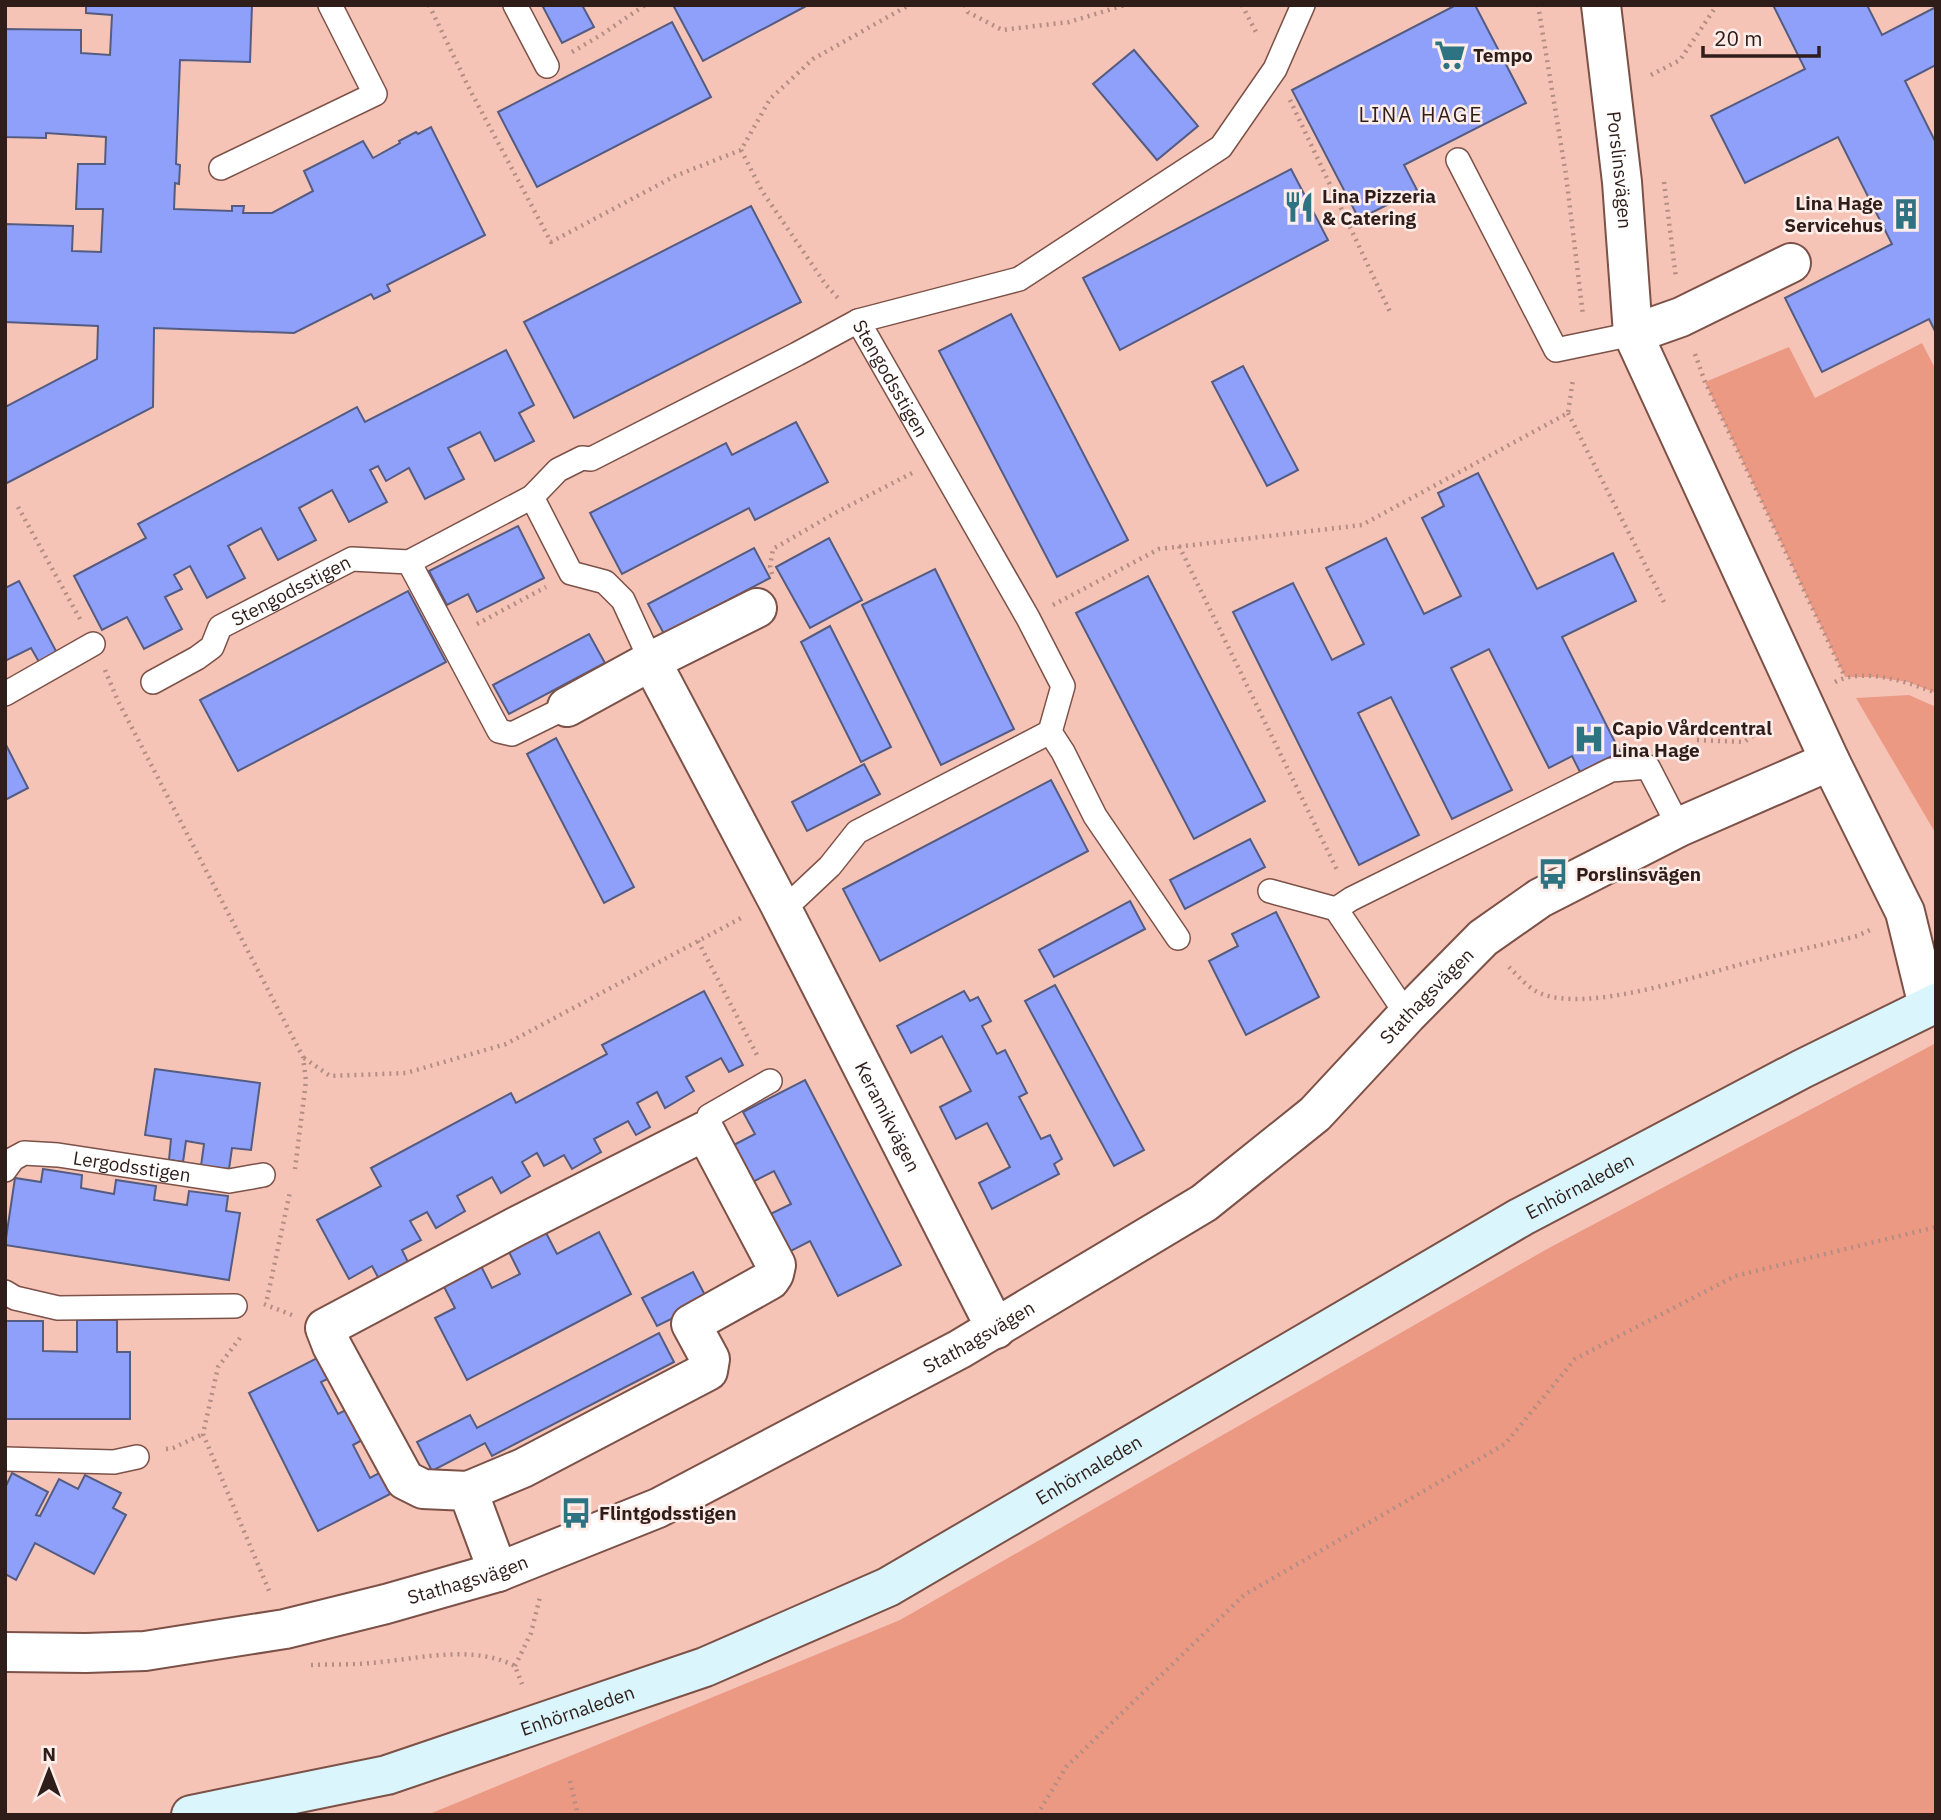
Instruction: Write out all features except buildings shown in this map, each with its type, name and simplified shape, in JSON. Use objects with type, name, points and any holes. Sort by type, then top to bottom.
[{"type":"street","name":"Porslinsvägen","points":[[1601,5],[1622,182],[1633,334],[1830,761],[1905,912],[1932,1005]]},
{"type":"street","points":[[1633,334],[1681,317],[1791,263]]},
{"type":"street","points":[[567,707],[757,608]]},
{"type":"street","points":[[651,661],[779,903]]},
{"type":"street","name":"Stathagsvägen","points":[[5,1652],[145,1651],[285,1629],[498,1572],[659,1508],[996,1329],[1204,1203],[1315,1114],[1483,938],[1540,898],[1679,827],[1830,761]]},
{"type":"street","name":"Keramikvägen","points":[[779,903],[996,1329]]},
{"type":"street","name":"Enhörnaleden","points":[[191,1815],[387,1775],[705,1667],[888,1587],[1521,1217],[1802,1069],[1932,1005]]},
{"type":"street","points":[[705,1131],[776,1265],[774,1274],[769,1280],[691,1324],[710,1359],[708,1371],[523,1468],[468,1491],[423,1489],[405,1480],[332,1346],[325,1328],[515,1227],[705,1131]]},
{"type":"street","points":[[468,1491],[498,1572]]},
{"type":"lane","points":[[221,168],[375,94],[330,5]]},
{"type":"lane","points":[[514,5],[547,66]]},
{"type":"lane","points":[[858,321],[1019,279],[1221,147],[1275,69],[1303,5]]},
{"type":"lane","points":[[1458,160],[1556,349],[1633,334]]},
{"type":"lane","name":"Stengodsstigen","points":[[153,682],[212,647],[220,627],[352,559],[409,562],[532,497],[558,470],[582,458],[591,459],[858,321],[1028,618],[1063,686],[1050,732]]},
{"type":"lane","points":[[532,497],[572,573],[605,582],[623,600],[651,661]]},
{"type":"lane","points":[[409,562],[499,731],[512,734],[567,707]]},
{"type":"lane","points":[[5,694],[93,645]]},
{"type":"lane","points":[[779,903],[796,898],[830,866],[857,832],[1050,732],[1095,816],[1178,938]]},
{"type":"lane","points":[[1270,891],[1344,904],[1611,770],[1648,767],[1679,827]]},
{"type":"lane","points":[[1344,904],[1407,1015]]},
{"type":"lane","points":[[705,1131],[709,1116],[770,1081]]},
{"type":"lane","name":"Lergodsstigen","points":[[5,1170],[13,1159],[24,1153],[58,1155],[229,1181],[263,1175]]},
{"type":"lane","points":[[5,1292],[15,1298],[58,1308],[235,1306]]},
{"type":"lane","points":[[5,1459],[114,1462],[137,1457]]},
{"type":"path","points":[[429,5],[470,90],[551,242],[675,176],[741,150],[770,99],[813,59],[909,5]]},
{"type":"path","points":[[547,66],[601,35],[645,5]]},
{"type":"path","points":[[965,5],[968,12],[1002,30],[1069,22],[1125,5]]},
{"type":"path","points":[[1242,5],[1391,314]]},
{"type":"path","points":[[1538,5],[1566,175],[1584,311],[1568,412],[1666,606]]},
{"type":"path","points":[[1651,75],[1680,60],[1717,5]]},
{"type":"path","points":[[741,150],[762,191],[826,285],[858,321]]},
{"type":"path","points":[[1705,382],[1845,677],[1875,677],[1908,682],[1936,693]]},
{"type":"path","points":[[1028,618],[1159,549],[1362,525],[1568,412]]},
{"type":"path","points":[[757,608],[767,601],[773,578],[770,567],[773,549],[937,460]]},
{"type":"path","points":[[18,507],[93,645],[118,701],[303,1057],[306,1081],[295,1171]]},
{"type":"path","points":[[1179,546],[1344,904]]},
{"type":"path","points":[[450,639],[572,573]]},
{"type":"path","points":[[1698,740],[1744,741],[1802,701]]},
{"type":"path","points":[[303,1057],[330,1076],[406,1073],[506,1044],[742,917],[779,903]]},
{"type":"path","points":[[1483,938],[1518,976],[1541,994],[1569,999],[1605,997],[1670,984],[1857,936],[1905,912]]},
{"type":"path","points":[[698,941],[770,1081]]},
{"type":"path","points":[[258,1315],[266,1304],[292,1185]]},
{"type":"path","points":[[1037,1815],[1066,1767],[1244,1595],[1505,1444],[1575,1359],[1735,1276],[1936,1227]]},
{"type":"path","points":[[242,1336],[218,1367],[203,1434],[285,1629],[291,1650],[309,1665],[367,1664],[466,1653],[501,1658],[516,1665]]},
{"type":"path","points":[[137,1457],[147,1452],[173,1448],[203,1434]]},
{"type":"path","points":[[522,1684],[516,1665],[531,1633],[541,1592]]},
{"type":"path","points":[[569,1781],[579,1813]]},
{"type":"shaded area","points":[[1922,343],[1936,370],[1936,693],[1908,682],[1875,677],[1845,677],[1705,382],[1789,347],[1815,398]]},
{"type":"shaded area","points":[[1909,695],[1936,707],[1936,834],[1856,698]]},
{"type":"shaded area","points":[[1936,1043],[1936,1815],[427,1815],[900,1620],[1547,1249]]},
{"type":"place","name":"Tempo","points":[[1450,55]]},
{"type":"place","name":"Lina Pizzeria & Catering","points":[[1299,207]]},
{"type":"place","name":"Lina Hage Servicehus","points":[[1906,214]]},
{"type":"place","name":"Capio Vårdcentral Lina Hage","points":[[1589,739]]},
{"type":"place","name":"Porslinsvägen","points":[[1553,874]]},
{"type":"place","name":"Flintgodsstigen","points":[[576,1513]]},
{"type":"district","name":"LINA HAGE","points":[[1421,115]]}]
